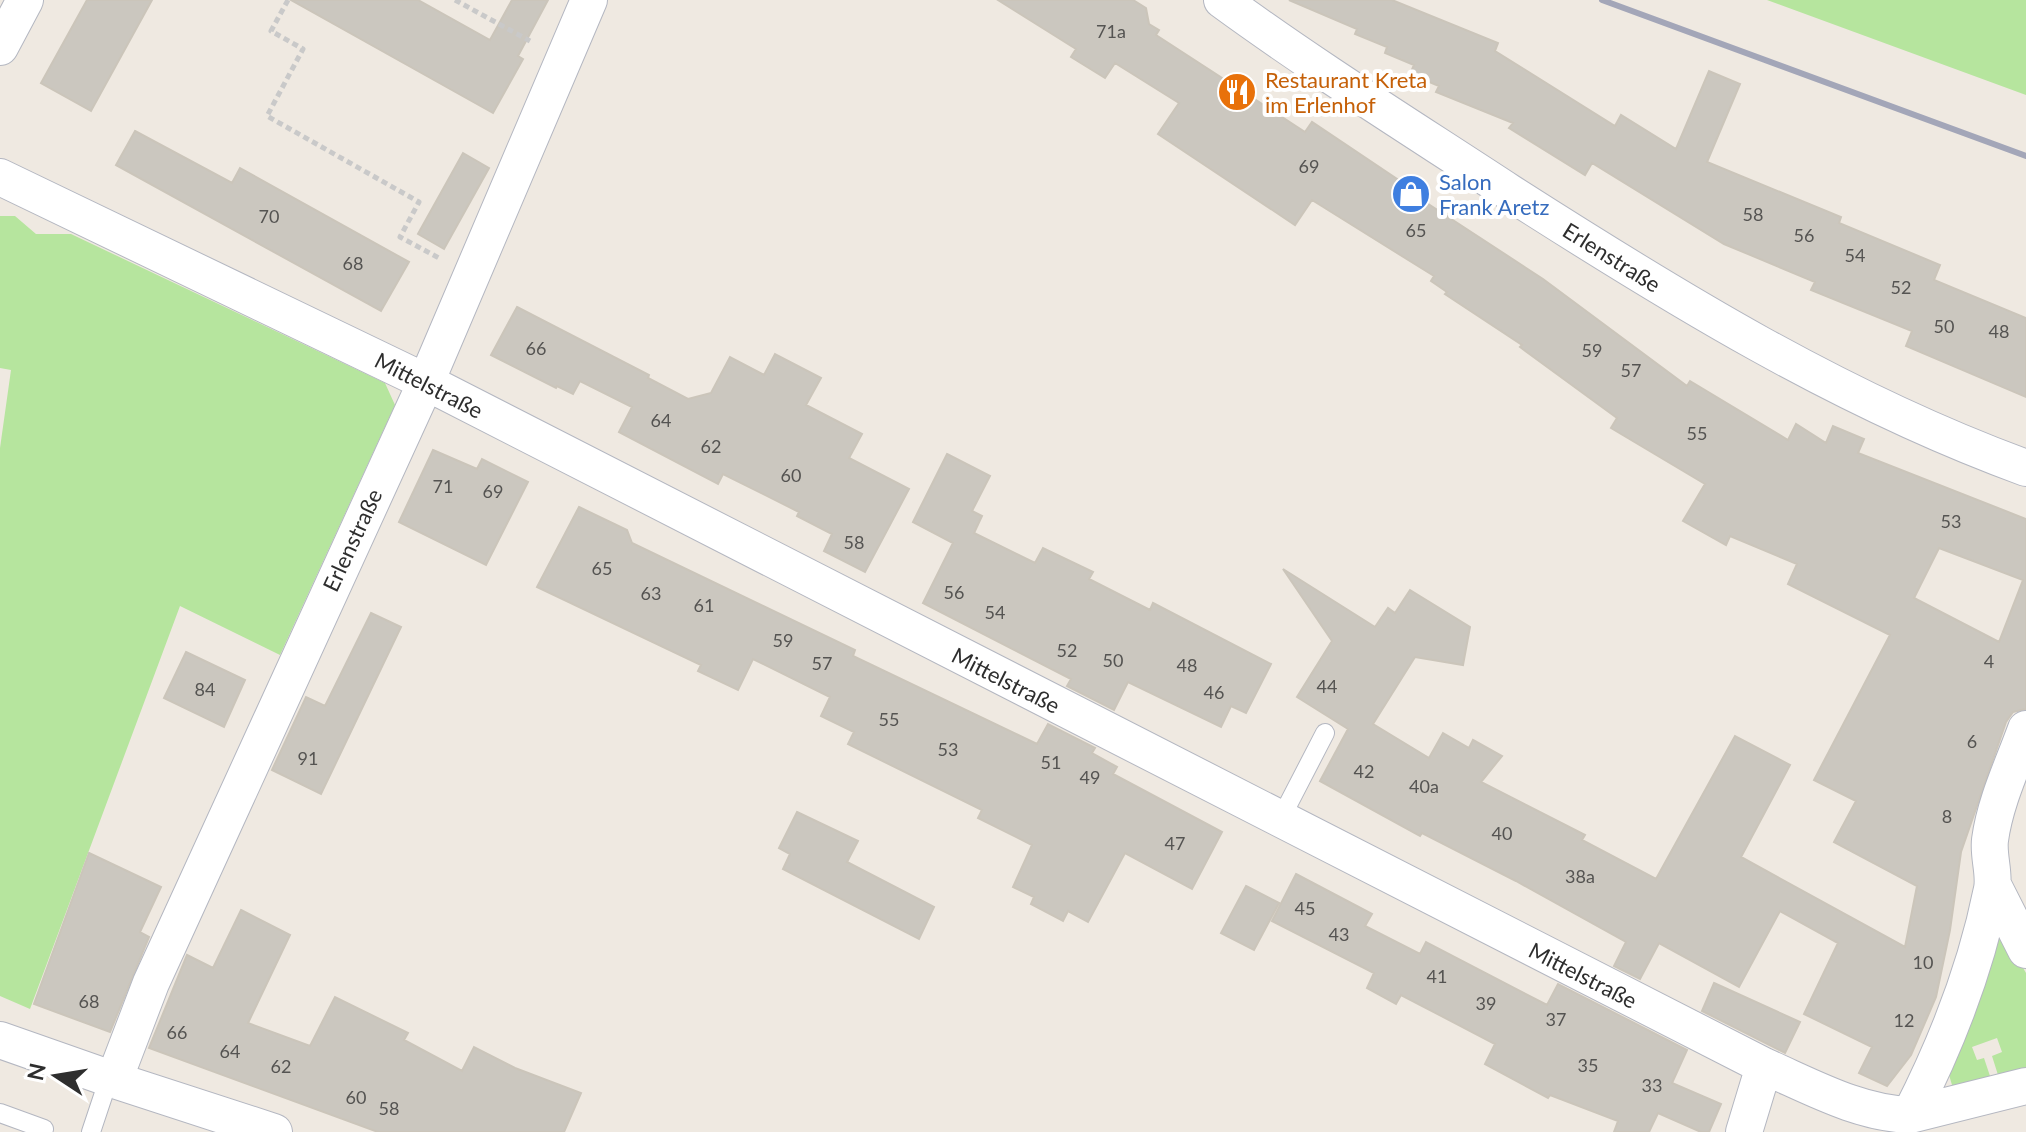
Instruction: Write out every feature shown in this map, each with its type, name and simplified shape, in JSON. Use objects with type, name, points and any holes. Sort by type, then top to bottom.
[{"type":"street","points":[[0,47],[25,0]]},
{"type":"street","name":"Erlenstraße","points":[[111,1079],[174,931],[426,382],[589,0]]},
{"type":"street","name":"Erlenstraße","points":[[1222,0],[1325,73],[1674,296],[1887,409],[2026,468]]},
{"type":"street","name":"Mittelstraße","points":[[0,177],[426,382],[1764,1066],[1861,1107],[1876,1112],[1910,1115],[2026,1086]]},
{"type":"street","points":[[1910,1115],[1959,1009],[1993,885],[1990,844],[1993,821],[2026,729]]},
{"type":"street","points":[[1993,885],[2026,950]]},
{"type":"street","points":[[0,1040],[274,1132]]},
{"type":"street","points":[[1744,1132],[1764,1066]]},
{"type":"lane","points":[[1280,820],[1325,733]]},
{"type":"lane","points":[[91,1132],[111,1079]]},
{"type":"lane","points":[[0,1113],[44,1129]]},
{"type":"path","points":[[288,0],[271,31],[303,49],[267,116],[419,202],[400,237],[471,276]]},
{"type":"path","points":[[455,0],[563,59]]},
{"type":"green space","points":[[1767,0],[2026,0],[2026,95]]},
{"type":"green space","points":[[0,216],[15,216],[36,234],[71,234],[385,383],[395,405],[280,655],[180,606],[30,1009],[0,996],[0,448],[11,370],[0,368]]},
{"type":"green space","points":[[2000,939],[2008,942],[2026,973],[2026,1068],[1998,1075],[1992,1056],[2002,1052],[1997,1038],[1972,1047],[1977,1060],[1984,1058],[1991,1079],[1960,1088],[1952,1085],[1947,1068],[1992,943]]},
{"type":"building","points":[[87,0],[152,0],[91,111],[41,83]]},
{"type":"building","points":[[291,0],[418,0],[490,40],[512,0],[548,0],[518,56],[523,59],[493,113]]},
{"type":"building","points":[[998,0],[1133,0],[1146,8],[1149,24],[1159,30],[1156,35],[1305,132],[1312,122],[1415,191],[1413,194],[1543,279],[1687,386],[1690,381],[1788,440],[1796,424],[1826,443],[1833,426],[1864,439],[1858,453],[2026,519],[2026,709],[2013,712],[2006,722],[1961,852],[1950,930],[1936,997],[1911,1055],[1887,1086],[1859,1073],[1872,1047],[1804,1014],[1838,943],[1780,911],[1739,987],[1659,943],[1640,979],[1614,966],[1626,942],[1516,881],[1422,833],[1420,836],[1320,781],[1348,729],[1297,697],[1332,641],[1283,569],[1375,627],[1388,608],[1395,613],[1410,590],[1470,627],[1463,665],[1415,657],[1373,724],[1429,758],[1443,733],[1469,748],[1473,740],[1502,756],[1481,782],[1585,835],[1582,840],[1656,879],[1735,736],[1790,765],[1741,857],[1905,947],[1917,886],[1834,842],[1856,801],[1814,780],[1890,635],[1788,584],[1797,564],[1730,536],[1726,545],[1683,521],[1705,484],[1611,428],[1617,418],[1520,347],[1522,345],[1445,294],[1447,292],[1431,281],[1434,276],[1312,200],[1295,225],[1158,134],[1179,103],[1115,63],[1105,78],[1071,57],[1076,49]],"holes":[[[1939,548],[2023,580],[1999,642],[1914,598]]]},
{"type":"building","points":[[1289,0],[1392,0],[1498,43],[1495,51],[1615,126],[1621,115],[1676,149],[1709,71],[1740,84],[1707,162],[1841,217],[1839,223],[1940,265],[1934,280],[2026,318],[2026,397],[1906,346],[1912,331],[1811,290],[1815,282],[1724,244],[1592,163],[1585,175],[1509,128],[1513,123],[1436,92],[1439,86],[1410,74],[1414,65],[1385,53],[1387,47],[1355,34],[1357,29]]},
{"type":"building","points":[[135,131],[232,183],[240,168],[409,262],[381,311],[116,165]]},
{"type":"building","points":[[463,153],[489,168],[444,249],[418,234]]},
{"type":"building","points":[[517,307],[649,375],[648,378],[688,399],[711,393],[730,357],[764,375],[775,354],[821,378],[806,405],[862,434],[849,458],[909,489],[865,572],[824,551],[832,534],[797,516],[799,512],[723,474],[718,484],[619,432],[632,407],[580,381],[573,394],[556,388],[491,355]]},
{"type":"building","points":[[433,450],[477,469],[482,459],[528,482],[486,565],[399,522]]},
{"type":"building","points":[[947,454],[990,476],[972,511],[982,516],[974,533],[1035,563],[1043,548],[1093,572],[1089,579],[1150,610],[1153,603],[1271,664],[1246,713],[1231,706],[1221,727],[1128,682],[1114,710],[1067,686],[1071,679],[923,603],[953,543],[913,522]]},
{"type":"building","points":[[579,507],[627,530],[632,543],[855,650],[853,656],[1037,744],[1048,724],[1095,748],[1092,753],[1117,767],[1113,774],[1222,832],[1192,889],[1125,853],[1088,922],[1068,911],[1063,921],[1031,904],[1034,897],[1013,887],[1032,845],[978,818],[982,810],[848,744],[854,732],[821,716],[830,697],[753,659],[738,690],[698,671],[701,665],[537,587]]},
{"type":"building","points":[[371,613],[401,627],[321,794],[272,770],[306,697],[325,706]]},
{"type":"building","points":[[186,652],[245,680],[224,727],[164,698]]},
{"type":"building","points":[[797,812],[858,841],[847,862],[934,907],[919,939],[783,869],[790,854],[779,848]]},
{"type":"building","points":[[89,853],[161,887],[140,932],[149,937],[110,1032],[34,1004]]},
{"type":"building","points":[[1296,874],[1372,914],[1365,926],[1420,954],[1426,942],[1547,1005],[1558,984],[1687,1050],[1672,1083],[1721,1104],[1709,1132],[1701,1132],[1658,1113],[1649,1132],[1614,1132],[1618,1121],[1550,1095],[1548,1098],[1485,1064],[1495,1044],[1401,995],[1396,1004],[1367,988],[1374,973],[1272,921]]},
{"type":"building","points":[[1246,886],[1279,903],[1254,950],[1221,933]]},
{"type":"building","points":[[241,910],[290,935],[248,1023],[310,1046],[335,997],[408,1033],[404,1040],[462,1071],[474,1047],[515,1068],[581,1093],[564,1132],[378,1132],[149,1048],[187,955],[213,968]]},
{"type":"building","points":[[1714,983],[1800,1022],[1785,1053],[1702,1011]]},
{"type":"railway","points":[[1602,0],[2026,156]]},
{"type":"place","name":"Restaurant Kreta im Erlenhof","points":[[1237,92]]},
{"type":"place","name":"Salon Frank Aretz","points":[[1411,194]]}]
